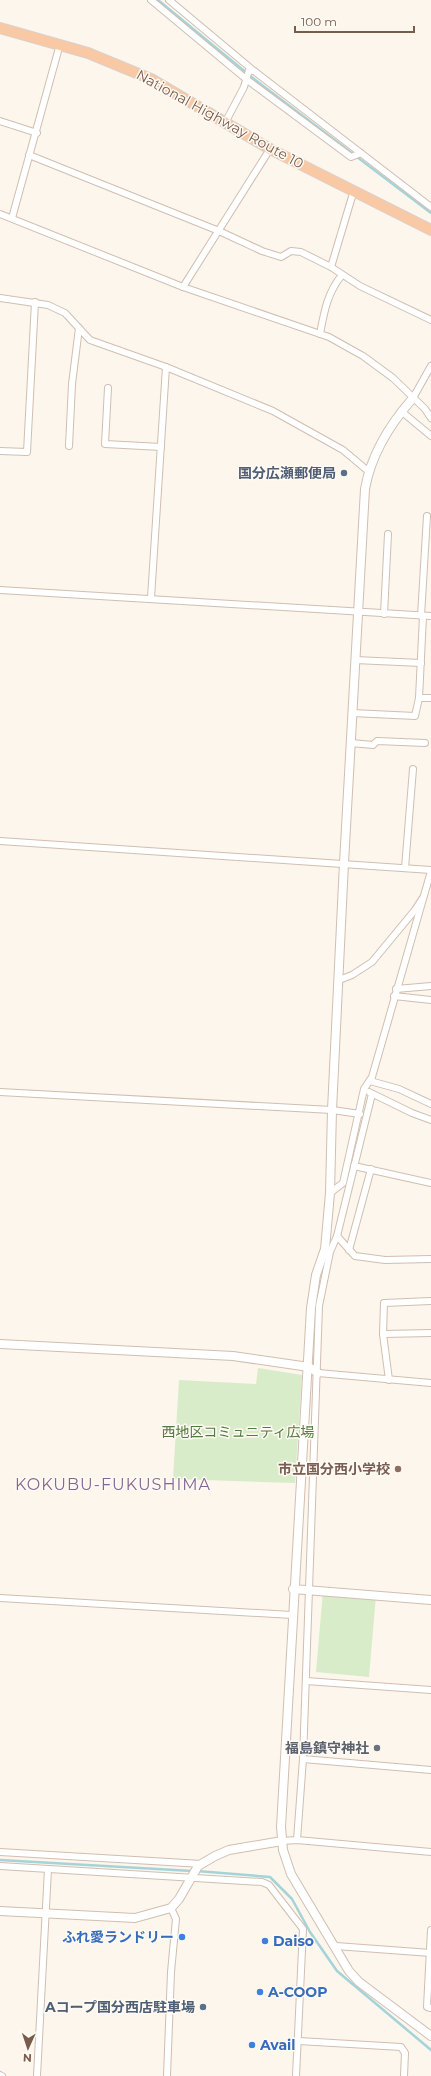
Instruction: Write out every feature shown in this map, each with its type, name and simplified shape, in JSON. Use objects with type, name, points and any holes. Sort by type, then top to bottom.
[{"type":"highway","name":"National Highway Route 10","points":[[0,28],[95,55],[151,80],[270,149],[431,230]]},
{"type":"street","points":[[151,0],[246,79],[351,157],[361,153]]},
{"type":"street","points":[[169,0],[252,70],[431,207]]},
{"type":"street","points":[[12,218],[29,155],[37,133],[60,44]]},
{"type":"street","points":[[225,123],[246,79],[252,70]]},
{"type":"street","points":[[0,121],[37,133]]},
{"type":"street","points":[[183,287],[220,231],[270,149]]},
{"type":"street","points":[[29,155],[220,231],[262,251],[281,257],[291,250],[301,252],[331,267],[342,275],[431,320]]},
{"type":"street","points":[[331,267],[354,190]]},
{"type":"street","points":[[0,214],[183,287],[329,337],[378,366],[413,398],[431,418]]},
{"type":"street","points":[[320,334],[328,298],[333,286],[342,275]]},
{"type":"street","points":[[0,298],[35,302],[65,313],[90,340],[166,367],[273,411],[343,450],[368,471]]},
{"type":"street","points":[[0,451],[27,452],[35,302]]},
{"type":"street","points":[[69,446],[72,384],[79,328]]},
{"type":"street","points":[[297,1840],[303,1759],[318,1374],[319,1306],[328,1251],[332,1110],[363,515],[368,471],[401,411],[413,398],[431,366]]},
{"type":"street","points":[[151,598],[166,367]]},
{"type":"street","points":[[108,388],[105,444],[161,447]]},
{"type":"street","points":[[401,411],[431,436]]},
{"type":"street","points":[[352,713],[415,716],[419,698],[427,516]]},
{"type":"street","points":[[384,614],[388,534]]},
{"type":"street","points":[[0,590],[431,616]]},
{"type":"street","points":[[355,660],[421,663]]},
{"type":"street","points":[[419,698],[431,698]]},
{"type":"street","points":[[351,743],[373,745],[377,741],[425,743]]},
{"type":"street","points":[[405,868],[413,769]]},
{"type":"street","points":[[0,841],[431,870],[427,890],[396,989],[370,1081],[364,1089],[360,1114],[343,1183],[330,1193]]},
{"type":"street","points":[[339,980],[352,975],[372,962],[415,910],[427,890]]},
{"type":"street","points":[[396,989],[431,986]]},
{"type":"street","points":[[394,996],[431,1000]]},
{"type":"street","points":[[370,1081],[399,1089],[431,1104]]},
{"type":"street","points":[[364,1089],[431,1120]]},
{"type":"street","points":[[0,1092],[332,1110],[360,1114]]},
{"type":"street","points":[[372,1094],[337,1236],[316,1275],[312,1302],[293,1589],[281,1827],[283,1850],[291,1874],[336,1946],[349,1971],[359,1982],[431,2036]]},
{"type":"street","points":[[354,1166],[431,1183]]},
{"type":"street","points":[[349,1250],[370,1169]]},
{"type":"street","points":[[343,1183],[350,1185]]},
{"type":"street","points":[[337,1236],[355,1256],[385,1260],[431,1259]]},
{"type":"street","points":[[389,1380],[383,1334],[384,1303],[431,1301]]},
{"type":"street","points":[[383,1334],[431,1332]]},
{"type":"street","points":[[0,1344],[233,1356],[308,1367],[318,1374],[431,1383]]},
{"type":"street","points":[[293,1589],[431,1600]]},
{"type":"street","points":[[0,1598],[292,1615]]},
{"type":"street","points":[[306,1681],[431,1690]]},
{"type":"street","points":[[303,1759],[431,1770]]},
{"type":"street","points":[[0,1911],[135,1918],[171,1908],[180,1899],[200,1865],[229,1850],[282,1841],[297,1840],[431,1852]]},
{"type":"street","points":[[0,1852],[200,1865]]},
{"type":"street","points":[[0,1866],[262,1882],[269,1885],[303,1929],[299,2041],[296,2076]]},
{"type":"street","points":[[37,2076],[47,1914],[48,1869]]},
{"type":"street","points":[[167,2076],[171,1972],[176,1919],[171,1908]]},
{"type":"street","points":[[431,1930],[428,2007],[431,2008]]},
{"type":"street","points":[[336,1946],[430,1953]]},
{"type":"street","points":[[299,2041],[401,2047],[405,2053],[404,2076]]},
{"type":"green space","name":"西地区コミュニティ広場","points":[[258,1368],[302,1375],[295,1483],[173,1479],[179,1380],[256,1384]]},
{"type":"green space","points":[[323,1591],[376,1595],[369,1677],[316,1672]]},
{"type":"waterway","points":[[158,0],[254,79],[431,213]]},
{"type":"waterway","points":[[0,1860],[192,1871]]},
{"type":"waterway","points":[[197,1871],[270,1877],[292,1899],[310,1932],[337,1971],[431,2050]]},
{"type":"place","name":"国分広瀬郵便局","points":[[344,473]]},
{"type":"place","name":"市立国分西小学校","points":[[398,1469]]},
{"type":"place","name":"福島鎮守神社","points":[[377,1748]]},
{"type":"place","name":"ふれ愛ランドリー","points":[[182,1937]]},
{"type":"place","name":"Daiso","points":[[265,1941]]},
{"type":"place","name":"A-COOP","points":[[260,1992]]},
{"type":"place","name":"Aコープ国分西店駐車場","points":[[203,2007]]},
{"type":"place","name":"Avail","points":[[252,2045]]},
{"type":"district","name":"KOKUBU-FUKUSHIMA","points":[[113,1484]]}]
